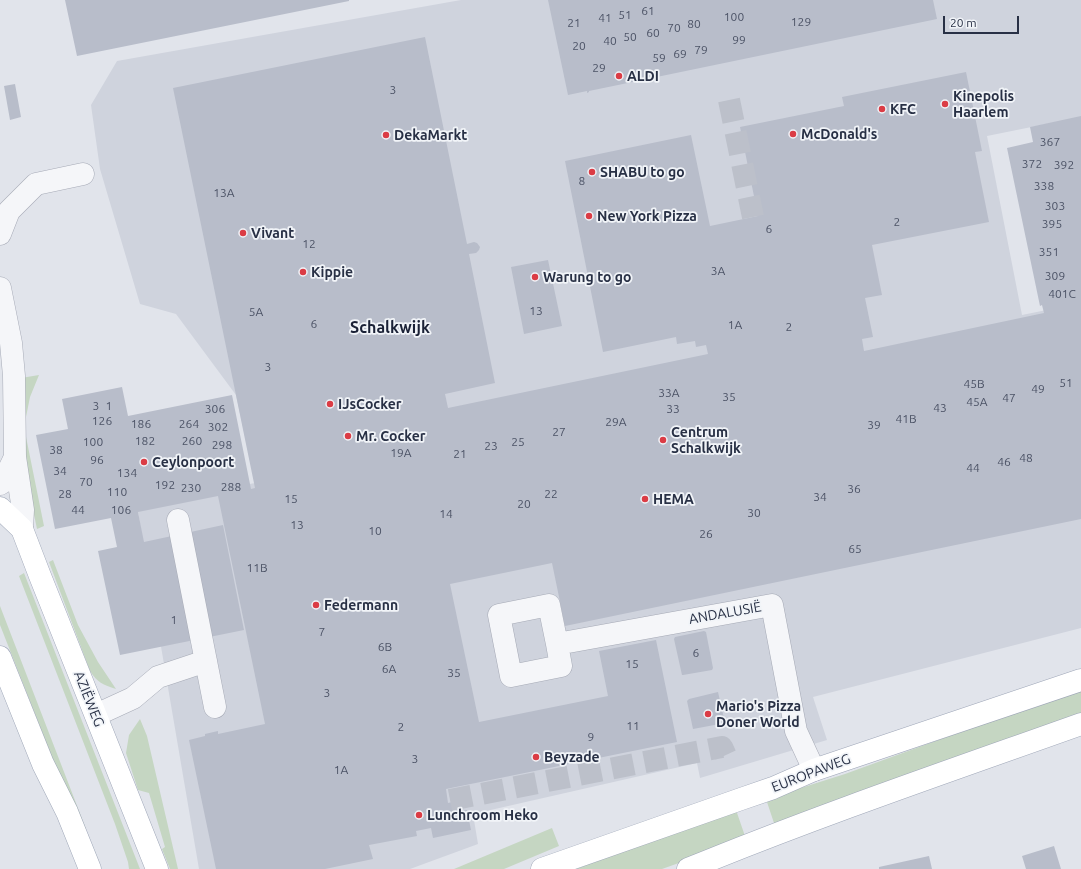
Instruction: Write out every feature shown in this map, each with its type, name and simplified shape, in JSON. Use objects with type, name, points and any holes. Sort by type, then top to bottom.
[{"type":"main road","name":"AZIËWEG","points":[[0,508],[22,529],[157,869]]},
{"type":"main road","points":[[0,657],[43,764],[68,812],[90,869]]},
{"type":"main road","name":"EUROPAWEG","points":[[542,869],[773,788],[814,770],[1081,680]]},
{"type":"main road","points":[[688,869],[744,846],[1081,724]]},
{"type":"main road","points":[[43,764],[57,818],[76,869]]},
{"type":"street","points":[[0,234],[9,211],[36,184],[83,174]]},
{"type":"street","name":"AZIËWEG","points":[[0,288],[11,343],[14,376],[15,457],[23,510],[22,529]]},
{"type":"street","name":"AZIËWEG","points":[[0,484],[3,482],[15,457]]},
{"type":"street","points":[[178,520],[215,707]]},
{"type":"street","name":"ANDALUSIË","points":[[557,644],[772,605],[796,731],[814,770]]},
{"type":"street","points":[[96,715],[133,698],[158,677],[206,661]]},
{"type":"shaded area","name":"Centrum Schalkwijk","points":[[461,0],[1081,0],[1081,117],[987,136],[1022,315],[1081,303],[1081,628],[813,697],[827,740],[700,778],[697,763],[473,814],[478,844],[410,869],[199,869],[137,506],[255,483],[236,395],[176,314],[140,304],[100,169],[91,105],[117,61]]},
{"type":"green space","points":[[39,375],[30,397],[24,427],[44,526],[37,529],[27,481],[21,378]]},
{"type":"green space","points":[[53,560],[78,625],[98,662],[116,689],[101,683],[90,671],[49,562]]},
{"type":"green space","points":[[24,573],[140,869],[129,869],[115,824],[19,576]]},
{"type":"green space","points":[[0,606],[86,829],[81,831],[0,625]]},
{"type":"green space","points":[[1081,688],[1081,713],[776,829],[766,799],[845,774]]},
{"type":"green space","points":[[140,719],[147,736],[178,869],[170,869],[162,849],[165,847],[149,793],[138,790],[126,753],[129,735]]},
{"type":"green space","points":[[736,810],[746,839],[662,869],[576,869],[661,836]]},
{"type":"green space","points":[[552,828],[559,846],[504,869],[454,869]]},
{"type":"building","points":[[65,0],[349,0],[349,1],[77,56]]},
{"type":"building","points":[[548,0],[933,0],[937,19],[589,91],[587,93],[587,91],[568,95]]},
{"type":"building","name":"Centrum Schalkwijk","points":[[425,37],[467,244],[474,242],[480,247],[476,253],[469,254],[495,383],[445,394],[448,408],[708,354],[706,345],[696,347],[695,341],[677,344],[676,337],[603,352],[565,161],[691,135],[710,226],[758,216],[740,127],[844,106],[842,97],[966,72],[982,151],[975,152],[989,222],[872,245],[882,295],[865,298],[873,337],[862,339],[864,351],[1044,313],[1042,305],[1040,306],[1007,148],[1033,142],[1030,127],[1081,116],[1081,519],[565,626],[552,563],[450,584],[479,722],[608,696],[599,651],[656,640],[677,742],[446,789],[448,803],[457,801],[459,811],[467,810],[471,830],[433,838],[431,828],[416,831],[417,836],[369,845],[373,859],[325,869],[216,869],[189,740],[218,731],[218,734],[265,724],[218,496],[138,512],[144,542],[223,525],[244,630],[120,655],[98,551],[117,547],[111,518],[55,529],[36,435],[68,429],[62,399],[122,387],[128,416],[232,395],[251,489],[255,488],[173,88]]},
{"type":"building","points":[[15,84],[21,117],[10,120],[4,86]]},
{"type":"building","points":[[548,260],[562,326],[524,334],[511,267]]},
{"type":"building","points":[[704,631],[706,632],[713,668],[712,670],[682,675],[674,639],[675,637]]},
{"type":"building","points":[[718,692],[725,723],[693,729],[687,701],[689,699]]},
{"type":"building","points":[[1054,846],[1061,869],[1026,869],[1022,856]]},
{"type":"building","points":[[929,856],[932,869],[879,869],[879,867]]},
{"type":"tunnel","points":[[729,100],[753,217]]},
{"type":"tunnel","points":[[450,800],[722,747],[727,758]]},
{"type":"place","name":"ALDI","points":[[619,76]]},
{"type":"place","name":"Kinepolis Haarlem","points":[[945,104]]},
{"type":"place","name":"KFC","points":[[882,109]]},
{"type":"place","name":"McDonald's","points":[[793,134]]},
{"type":"place","name":"DekaMarkt","points":[[386,135]]},
{"type":"place","name":"SHABU to go","points":[[592,172]]},
{"type":"place","name":"New York Pizza","points":[[589,216]]},
{"type":"place","name":"Vivant","points":[[243,233]]},
{"type":"place","name":"Kippie","points":[[303,272]]},
{"type":"place","name":"Warung to go","points":[[535,277]]},
{"type":"place","name":"IJsCocker","points":[[330,404]]},
{"type":"place","name":"Mr. Cocker","points":[[348,436]]},
{"type":"place","name":"Centrum Schalkwijk","points":[[663,440]]},
{"type":"place","name":"Ceylonpoort","points":[[144,462]]},
{"type":"place","name":"HEMA","points":[[645,499]]},
{"type":"place","name":"Federmann","points":[[316,605]]},
{"type":"place","name":"Mario's Pizza Doner World","points":[[708,714]]},
{"type":"place","name":"Beyzade","points":[[536,757]]},
{"type":"place","name":"Lunchroom Heko","points":[[419,815]]},
{"type":"district","name":"Schalkwijk","points":[[390,328]]}]
